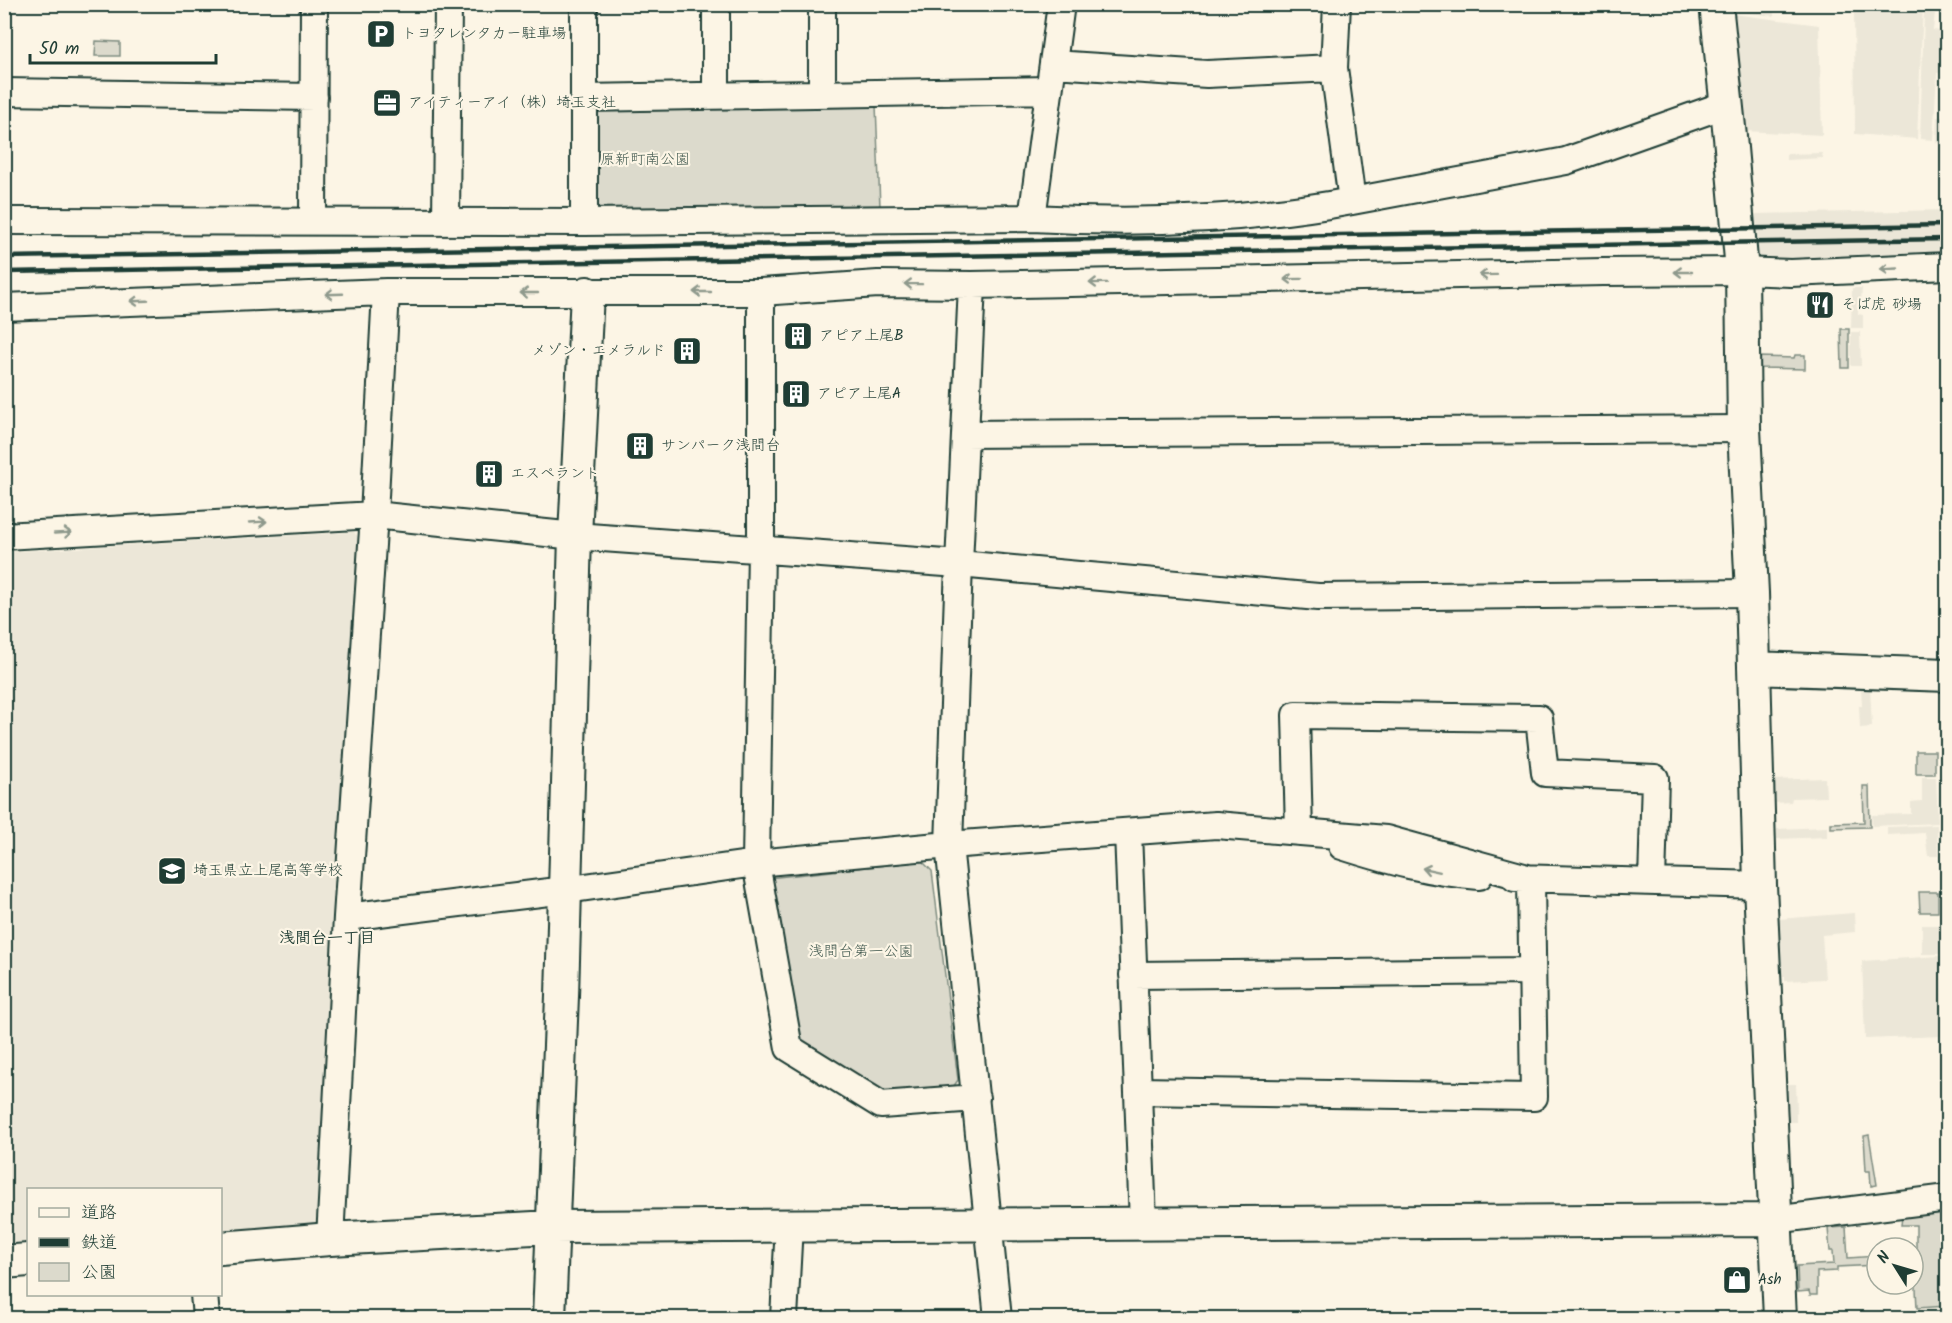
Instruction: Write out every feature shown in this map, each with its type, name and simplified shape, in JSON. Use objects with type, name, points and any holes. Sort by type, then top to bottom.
[{"type":"street","points":[[313,221],[314,4]]},
{"type":"street","points":[[446,221],[448,4]]},
{"type":"street","points":[[584,4],[584,222]]},
{"type":"street","points":[[716,4],[716,96]]},
{"type":"street","points":[[822,4],[822,94]]},
{"type":"street","points":[[1032,218],[1061,4]]},
{"type":"street","points":[[1337,4],[1334,68],[1352,201]]},
{"type":"street","points":[[1716,4],[1742,271],[1744,429],[1752,593],[1760,885],[1780,1318]]},
{"type":"street","points":[[1053,64],[1207,74],[1334,68]]},
{"type":"street","points":[[584,98],[1049,90]]},
{"type":"street","points":[[4,93],[314,97]]},
{"type":"street","points":[[4,221],[584,222],[1199,218],[1303,210],[1566,161],[1727,105]]},
{"type":"street","points":[[4,306],[386,292],[760,292],[879,284],[972,285],[1603,272],[1791,273],[1947,266]]},
{"type":"street","points":[[972,285],[949,845],[998,1318]]},
{"type":"street","points":[[330,1239],[347,917],[374,515],[386,292]]},
{"type":"street","points":[[760,292],[761,548],[756,863],[789,1048],[881,1106],[976,1098]]},
{"type":"street","points":[[549,1318],[575,536],[587,293]]},
{"type":"street","points":[[965,434],[1744,429]]},
{"type":"street","points":[[4,536],[374,515],[575,536],[959,564],[1317,597],[1752,593]]},
{"type":"street","points":[[1754,668],[1947,675]]},
{"type":"street","points":[[1299,832],[1296,715],[1539,718],[1545,773],[1655,777],[1652,882]]},
{"type":"street","points":[[347,917],[756,863],[949,845],[1216,825],[1299,832],[1391,861],[1446,873],[1531,879],[1760,885]]},
{"type":"street","points":[[1128,832],[1143,1223]]},
{"type":"street","points":[[1138,1090],[1534,1097],[1531,879]]},
{"type":"street","points":[[1133,975],[1532,971]]},
{"type":"street","points":[[222,1248],[330,1239],[552,1227],[1774,1220],[1947,1198]]},
{"type":"street","points":[[784,1318],[789,1225]]},
{"type":"street","points":[[4,1262],[27,1260]]},
{"type":"street","points":[[204,1296],[206,1318]]},
{"type":"shaded area","points":[[1731,5],[1774,5],[1774,16],[1732,11]]},
{"type":"shaded area","points":[[1854,5],[1923,5],[1917,139],[1855,134]]},
{"type":"shaded area","points":[[1924,12],[1935,13],[1933,30],[1940,31],[1940,38],[1947,39],[1947,73],[1937,73],[1933,140],[1920,139]]},
{"type":"shaded area","points":[[1733,14],[1819,25],[1822,135],[1745,131]]},
{"type":"shaded area","points":[[1937,117],[1947,117],[1947,145],[1936,142]]},
{"type":"shaded area","points":[[1822,153],[1823,158],[1786,160],[1786,154]]},
{"type":"shaded area","points":[[1947,210],[1947,256],[1759,260],[1755,214]]},
{"type":"shaded area","points":[[1852,288],[1862,288],[1861,301],[1858,301],[1858,314],[1863,315],[1863,328],[1851,328]]},
{"type":"shaded area","points":[[1851,332],[1860,332],[1861,366],[1851,366]]},
{"type":"shaded area","name":"埼玉県立上尾高等学校","points":[[354,532],[359,538],[321,1217],[313,1226],[222,1232],[222,1188],[27,1188],[27,1245],[5,1247],[5,552]]},
{"type":"shaded area","points":[[1861,687],[1870,687],[1872,727],[1860,728]]},
{"type":"shaded area","points":[[1922,777],[1936,777],[1938,823],[1872,826],[1872,815],[1911,814],[1911,802],[1922,801]]},
{"type":"shaded area","points":[[1825,778],[1826,797],[1792,798],[1791,802],[1774,803],[1773,780]]},
{"type":"shaded area","points":[[1937,825],[1938,856],[1928,856],[1925,833],[1887,835],[1887,827]]},
{"type":"shaded area","points":[[1827,827],[1827,837],[1777,839],[1777,829]]},
{"type":"shaded area","points":[[1854,913],[1855,932],[1822,935],[1825,979],[1785,981],[1785,976],[1782,976],[1779,919]]},
{"type":"shaded area","points":[[1922,925],[1940,925],[1940,954],[1922,954]]},
{"type":"shaded area","points":[[1941,956],[1943,1036],[1865,1039],[1862,961]]},
{"type":"shaded area","points":[[1786,1084],[1796,1084],[1796,1122],[1788,1122]]},
{"type":"shaded area","points":[[1914,1310],[1914,1318],[1878,1318],[1877,1312]]},
{"type":"green space","points":[[96,41],[120,42],[120,56],[95,56]]},
{"type":"green space","name":"原新町南公園","points":[[876,105],[880,207],[602,214],[592,205],[593,116],[599,108]]},
{"type":"green space","points":[[1841,329],[1849,329],[1849,368],[1842,368]]},
{"type":"green space","points":[[1795,355],[1805,355],[1805,369],[1758,368],[1758,357],[1794,358]]},
{"type":"green space","points":[[1916,751],[1935,751],[1935,774],[1916,774]]},
{"type":"green space","points":[[1863,786],[1869,786],[1870,827],[1831,828],[1831,823],[1864,822]]},
{"type":"green space","name":"浅間台第一公園","points":[[922,861],[932,871],[958,1080],[947,1096],[882,1099],[793,1043],[769,878]]},
{"type":"green space","points":[[1919,892],[1938,892],[1938,912],[1920,912]]},
{"type":"green space","points":[[1869,1135],[1877,1185],[1871,1186],[1870,1171],[1866,1171],[1864,1136]]},
{"type":"green space","points":[[1947,1211],[1947,1306],[1917,1308],[1916,1296],[1925,1296],[1925,1236],[1916,1236],[1916,1225],[1901,1225],[1902,1216]]},
{"type":"green space","points":[[1846,1227],[1848,1258],[1865,1257],[1865,1266],[1837,1267],[1837,1271],[1817,1272],[1817,1295],[1810,1295],[1809,1291],[1798,1292],[1797,1266],[1834,1264],[1833,1251],[1830,1251],[1828,1228]]},
{"type":"railway","points":[[4,257],[1948,225]]},
{"type":"railway","points":[[4,272],[1948,239]]},
{"type":"place","name":"トヨタレンタカー駐車場","points":[[381,34]]},
{"type":"place","name":"アイティーアイ（株）埼玉支社","points":[[387,103]]},
{"type":"place","name":"そば虎 砂場","points":[[1820,305]]},
{"type":"place","name":"アピア上尾B","points":[[798,336]]},
{"type":"place","name":"メゾン・エメラルド","points":[[687,351]]},
{"type":"place","name":"アピア上尾A","points":[[796,394]]},
{"type":"place","name":"サンパーク浅間台","points":[[640,446]]},
{"type":"place","name":"エスペラント","points":[[489,474]]},
{"type":"place","name":"埼玉県立上尾高等学校","points":[[172,871]]},
{"type":"place","name":"Ash","points":[[1737,1280]]},
{"type":"district","name":"浅間台一丁目","points":[[327,938]]}]
